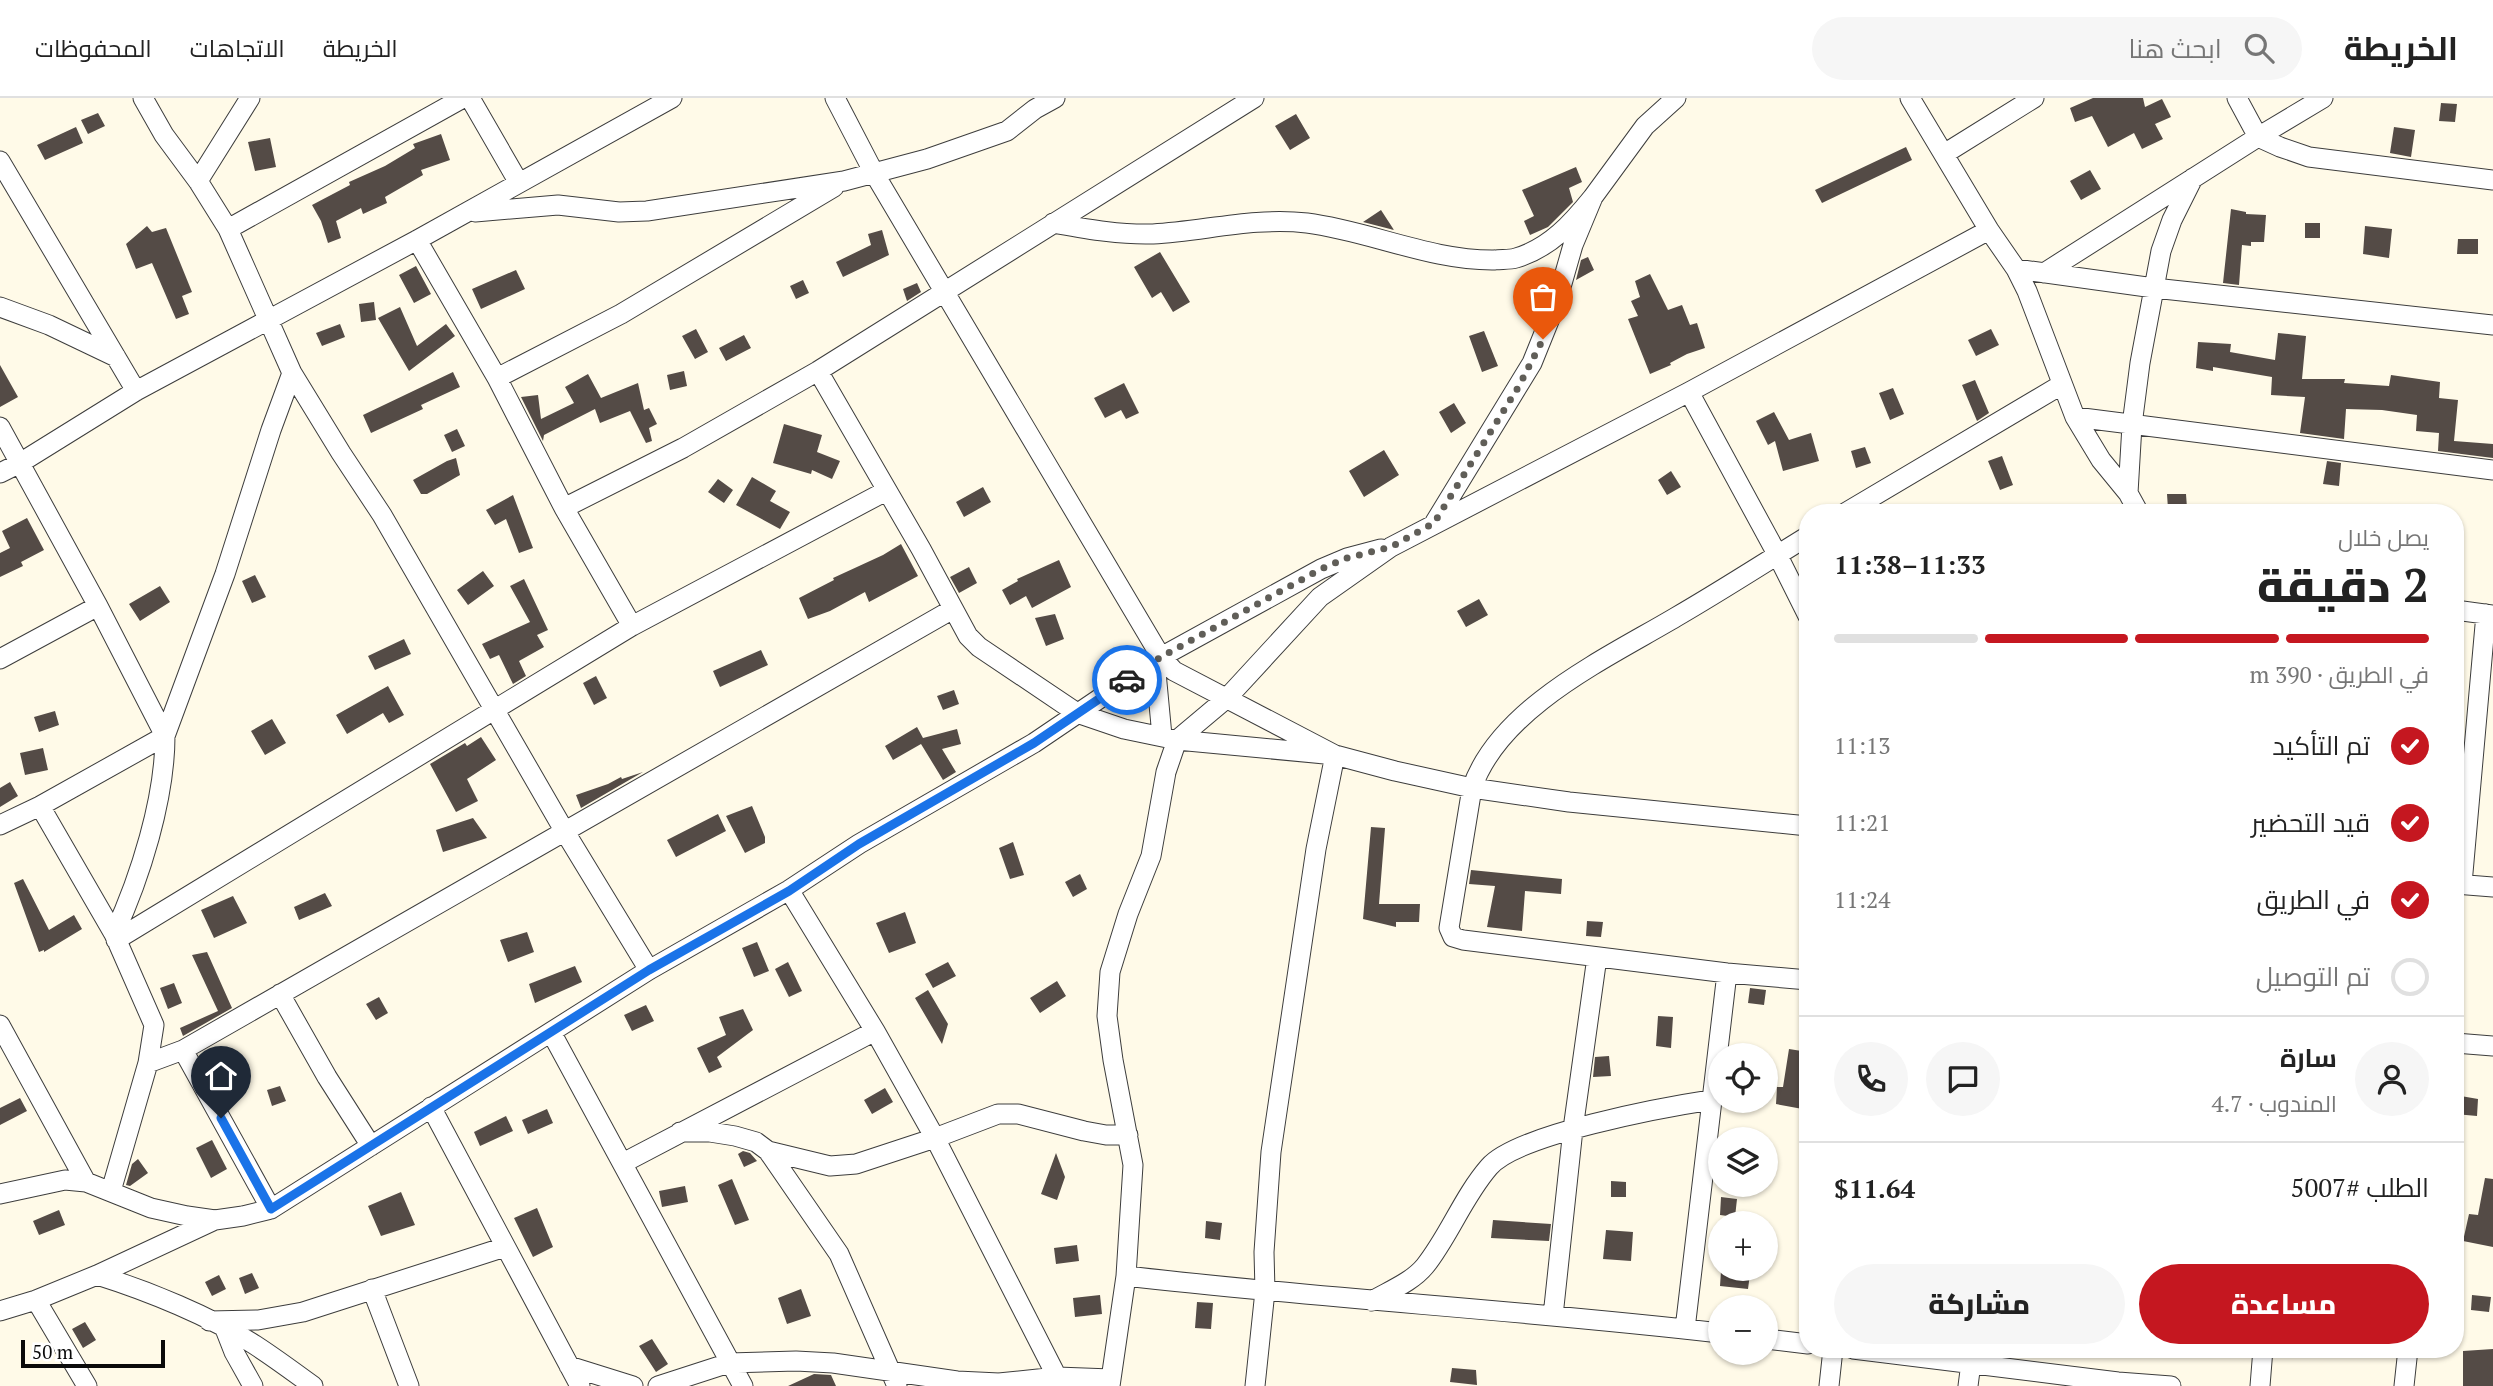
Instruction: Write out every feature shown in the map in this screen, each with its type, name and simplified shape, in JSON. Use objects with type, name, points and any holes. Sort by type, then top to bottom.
[{"type":"street","points":[[142,98],[228,229],[292,373],[382,515],[565,832],[649,970]]},
{"type":"street","points":[[198,181],[250,98]]},
{"type":"street","points":[[228,229],[463,98]]},
{"type":"street","points":[[470,98],[519,183]]},
{"type":"street","points":[[0,473],[136,391],[519,183],[645,105],[672,98]]},
{"type":"street","points":[[658,1386],[729,1363],[808,1361],[893,1378],[999,1383],[1057,1377],[1111,1383],[1126,1276],[1133,1165],[1109,1027],[1110,972],[1128,914],[1151,856],[1166,772],[1170,738],[1158,660],[946,291],[874,173],[835,98]]},
{"type":"street","points":[[464,213],[520,206],[558,205],[619,212],[647,211],[844,181],[927,159],[1007,131],[1035,109],[1055,98]]},
{"type":"street","points":[[565,508],[683,447],[818,371],[1254,98]]},
{"type":"street","points":[[1053,223],[1111,233],[1154,234],[1257,222],[1307,223],[1437,253],[1480,260],[1514,259],[1550,243],[1575,220],[1645,126],[1676,98]]},
{"type":"street","points":[[1910,98],[1989,230],[2017,269],[2075,417],[2101,460],[2134,504]]},
{"type":"street","points":[[1944,155],[2034,98]]},
{"type":"street","points":[[2237,98],[2258,136],[2280,148],[2309,156],[2493,180]]},
{"type":"street","points":[[2044,273],[2258,136],[2323,98]]},
{"type":"street","points":[[0,161],[136,391]]},
{"type":"street","points":[[2128,493],[2132,425],[2161,251],[2172,220],[2193,178]]},
{"type":"street","points":[[498,378],[621,314],[844,181]]},
{"type":"street","points":[[1434,523],[1532,363],[1557,301],[1573,245],[1593,197]]},
{"type":"street","points":[[1170,738],[1227,698],[1320,597],[1391,547],[1689,392],[1989,230]]},
{"type":"street","points":[[417,240],[498,378],[565,508],[632,626]]},
{"type":"street","points":[[2017,269],[2154,288],[2493,325]]},
{"type":"street","points":[[0,307],[49,325],[116,357]]},
{"type":"street","points":[[818,371],[968,636],[979,647],[1077,713],[1124,729],[1170,738],[1335,755],[1472,788],[1637,810],[1799,825]]},
{"type":"street","points":[[115,937],[150,836],[165,755],[165,736],[225,574],[292,373]]},
{"type":"street","points":[[1860,504],[2061,385]]},
{"type":"street","points":[[1689,392],[1799,598]]},
{"type":"street","points":[[2075,417],[2493,470]]},
{"type":"street","points":[[0,427],[98,606],[165,736]]},
{"type":"street","points":[[115,937],[632,626],[886,491]]},
{"type":"street","points":[[1799,541],[1657,628],[1599,660],[1518,720],[1493,747],[1480,766],[1472,788],[1449,928],[1453,937],[1727,973],[1799,979]]},
{"type":"street","points":[[0,1194],[65,1180],[86,1182],[151,1208],[215,1220],[271,1209],[649,970],[789,891],[859,844],[1034,743],[1158,660],[1321,569],[1347,558],[1391,547]]},
{"type":"street","points":[[0,659],[98,606]]},
{"type":"street","points":[[148,1063],[183,1050],[953,609]]},
{"type":"street","points":[[2464,611],[2489,614],[2464,832]]},
{"type":"street","points":[[1158,660],[1174,671],[1335,755]]},
{"type":"street","points":[[0,825],[40,806],[165,736]]},
{"type":"street","points":[[1255,1386],[1265,1291],[1265,1228],[1271,1152],[1316,849],[1335,755]]},
{"type":"street","points":[[40,806],[115,937],[154,1025],[148,1063],[111,1191]]},
{"type":"street","points":[[2464,885],[2493,887]]},
{"type":"street","points":[[789,891],[875,1031],[1057,1377]]},
{"type":"street","points":[[1553,1316],[1573,1129],[1597,957]]},
{"type":"street","points":[[1718,1043],[1727,973]]},
{"type":"street","points":[[280,994],[327,1077],[371,1146]]},
{"type":"street","points":[[0,1025],[86,1182]]},
{"type":"street","points":[[623,1163],[875,1031]]},
{"type":"street","points":[[551,1032],[743,1386]]},
{"type":"street","points":[[2464,1044],[2493,1046]]},
{"type":"street","points":[[183,1050],[271,1209]]},
{"type":"street","points":[[1372,1301],[1401,1285],[1424,1267],[1490,1166],[1512,1151],[1573,1129],[1708,1100]]},
{"type":"street","points":[[431,1107],[580,1386]]},
{"type":"street","points":[[1685,1329],[1710,1113]]},
{"type":"street","points":[[768,1151],[830,1166],[856,1164],[934,1139],[998,1114],[1018,1114],[1106,1135],[1128,1135]]},
{"type":"street","points":[[680,1132],[710,1132],[735,1136],[756,1142],[768,1151],[839,1254],[893,1378]]},
{"type":"street","points":[[0,1311],[36,1300],[97,1275],[215,1220]]},
{"type":"street","points":[[217,1325],[303,1312],[505,1247]]},
{"type":"street","points":[[97,1275],[137,1288],[254,1344],[313,1386]]},
{"type":"street","points":[[1126,1276],[1708,1332]]},
{"type":"street","points":[[372,1289],[409,1386]]},
{"type":"street","points":[[36,1300],[87,1386]]},
{"type":"street","points":[[217,1325],[253,1386]]},
{"type":"street","points":[[1778,1340],[1799,1343]]},
{"type":"street","points":[[1829,1386],[1832,1358]]},
{"type":"street","points":[[1929,1358],[2118,1384],[2171,1386]]},
{"type":"street","points":[[2260,1386],[2262,1358]]},
{"type":"street","points":[[2404,1386],[2406,1358]]},
{"type":"street","points":[[1968,1386],[1971,1363]]},
{"type":"street","points":[[569,1366],[633,1386]]},
{"type":"building","points":[[2093,98],[2143,98],[2145,107],[2162,99],[2171,117],[2155,124],[2163,139],[2142,149],[2134,133],[2108,147],[2092,116],[2075,122],[2070,108]]},
{"type":"building","points":[[2441,103],[2457,104],[2455,122],[2439,121]]},
{"type":"building","points":[[98,113],[105,126],[88,134],[81,120]]},
{"type":"building","points":[[1296,114],[1310,138],[1290,150],[1275,126]]},
{"type":"building","points":[[76,127],[83,143],[45,160],[37,145]]},
{"type":"building","points":[[2394,127],[2415,130],[2411,157],[2390,153]]},
{"type":"building","points":[[441,134],[450,160],[421,170],[423,175],[385,197],[387,203],[363,214],[361,208],[336,221],[341,238],[328,243],[312,205],[350,185],[349,182],[385,166],[415,148],[413,144]]},
{"type":"building","points":[[270,138],[276,167],[255,171],[248,142]]},
{"type":"building","points":[[1906,147],[1912,160],[1822,203],[1815,190]]},
{"type":"building","points":[[1576,167],[1582,182],[1569,188],[1573,202],[1548,227],[1530,235],[1524,221],[1534,216],[1522,190]]},
{"type":"building","points":[[2090,170],[2101,189],[2081,200],[2070,181]]},
{"type":"building","points":[[2231,209],[2246,214],[2266,215],[2264,242],[2251,242],[2251,246],[2242,245],[2239,285],[2223,283]]},
{"type":"building","points":[[1381,210],[1394,230],[1363,222]]},
{"type":"building","points":[[2305,223],[2320,223],[2320,238],[2305,238]]},
{"type":"building","points":[[147,226],[152,232],[166,228],[192,292],[182,296],[189,314],[176,319],[152,263],[136,269],[126,244]]},
{"type":"building","points":[[2365,226],[2392,229],[2389,258],[2363,254]]},
{"type":"building","points":[[882,230],[889,255],[843,277],[836,262],[871,245],[868,234]]},
{"type":"building","points":[[2458,239],[2478,239],[2478,254],[2457,254]]},
{"type":"building","points":[[1160,252],[1190,302],[1173,312],[1161,292],[1152,298],[1134,267]]},
{"type":"building","points":[[1588,257],[1594,270],[1576,280],[1581,260]]},
{"type":"building","points":[[416,266],[431,294],[414,303],[399,275]]},
{"type":"building","points":[[516,270],[525,289],[481,309],[472,289]]},
{"type":"building","points":[[1650,274],[1668,310],[1682,305],[1690,325],[1697,323],[1705,348],[1687,354],[1650,374],[1628,319],[1638,316],[1631,301],[1640,297],[1635,281]]},
{"type":"building","points":[[803,280],[809,293],[796,299],[790,286]]},
{"type":"building","points":[[917,283],[921,292],[907,301],[903,289]]},
{"type":"building","points":[[374,302],[376,320],[361,322],[359,304]]},
{"type":"building","points":[[400,307],[417,346],[446,324],[455,336],[409,371],[378,318]]},
{"type":"building","points":[[340,324],[345,337],[322,346],[316,333]]},
{"type":"building","points":[[696,329],[708,352],[695,359],[682,336]]},
{"type":"building","points":[[1991,329],[1999,345],[1976,356],[1968,340]]},
{"type":"building","points":[[1484,331],[1498,366],[1482,372],[1469,336]]},
{"type":"building","points":[[2278,333],[2306,336],[2302,379],[2345,379],[2344,383],[2389,386],[2391,375],[2440,382],[2439,398],[2458,400],[2454,441],[2493,444],[2493,458],[2438,451],[2439,433],[2416,431],[2417,415],[2382,410],[2346,409],[2344,439],[2300,433],[2305,397],[2271,395],[2272,377],[2213,367],[2213,371],[2196,368],[2198,342],[2231,344],[2230,352],[2275,360]]},
{"type":"building","points":[[744,335],[751,348],[726,361],[719,348]]},
{"type":"building","points":[[0,365],[18,397],[0,407]]},
{"type":"building","points":[[684,371],[687,386],[670,390],[667,375]]},
{"type":"building","points":[[453,372],[460,387],[421,405],[423,409],[371,433],[363,415]]},
{"type":"building","points":[[588,374],[601,398],[638,383],[644,410],[649,408],[657,424],[649,428],[652,441],[646,443],[630,411],[600,423],[595,409],[544,435],[543,441],[521,397],[538,395],[541,419],[574,403],[565,387]]},
{"type":"building","points":[[1975,380],[1989,413],[1977,421],[1962,385]]},
{"type":"building","points":[[1124,383],[1139,413],[1126,419],[1121,410],[1105,418],[1094,398]]},
{"type":"building","points":[[1893,388],[1904,414],[1890,420],[1879,393]]},
{"type":"building","points":[[1454,403],[1466,423],[1451,433],[1439,412]]},
{"type":"building","points":[[1774,412],[1789,440],[1811,433],[1819,461],[1783,471],[1775,441],[1768,445],[1756,421]]},
{"type":"building","points":[[784,424],[822,435],[817,452],[840,461],[832,479],[812,470],[811,474],[773,463]]},
{"type":"building","points":[[457,429],[465,446],[452,452],[444,435]]},
{"type":"building","points":[[1865,447],[1871,463],[1856,468],[1851,451]]},
{"type":"building","points":[[1384,450],[1399,475],[1364,497],[1349,471]]},
{"type":"building","points":[[2002,456],[2013,485],[2000,490],[1988,461]]},
{"type":"building","points":[[456,458],[460,475],[427,494],[421,494],[413,480]]},
{"type":"building","points":[[2327,461],[2341,463],[2339,486],[2323,484]]},
{"type":"building","points":[[1671,471],[1681,487],[1667,495],[1658,480]]},
{"type":"building","points":[[752,477],[776,491],[770,501],[790,512],[780,529],[736,505]]},
{"type":"building","points":[[718,479],[733,490],[724,503],[708,492]]},
{"type":"building","points":[[983,487],[991,502],[964,517],[956,502]]},
{"type":"building","points":[[2167,494],[2186,494],[2187,504],[2168,504]]},
{"type":"building","points":[[513,495],[533,548],[519,553],[506,519],[495,525],[486,510]]},
{"type":"building","points":[[27,518],[44,550],[21,562],[23,566],[0,577],[0,553],[10,548],[2,531]]},
{"type":"building","points":[[901,544],[918,576],[869,602],[865,592],[830,611],[808,619],[799,598]]},
{"type":"building","points":[[1059,560],[1071,587],[1032,608],[1026,596],[1010,605],[1002,590],[1018,581],[1017,579]]},
{"type":"building","points":[[969,567],[977,583],[959,593],[950,577]]},
{"type":"building","points":[[483,571],[494,586],[468,605],[457,590]]},
{"type":"building","points":[[255,575],[266,597],[252,603],[242,581]]},
{"type":"building","points":[[524,579],[548,630],[537,635],[544,647],[519,661],[526,676],[513,684],[499,655],[490,659],[482,644],[530,622],[510,586]]},
{"type":"building","points":[[160,586],[170,602],[140,621],[129,604]]},
{"type":"building","points":[[1479,599],[1488,615],[1466,627],[1457,611]]},
{"type":"building","points":[[1055,614],[1064,639],[1046,646],[1035,618]]},
{"type":"building","points":[[404,639],[411,654],[375,670],[368,656]]},
{"type":"building","points":[[761,650],[768,665],[720,687],[713,671]]},
{"type":"building","points":[[596,676],[607,698],[594,705],[583,683]]},
{"type":"building","points":[[388,686],[404,715],[389,723],[383,713],[347,734],[336,715]]},
{"type":"building","points":[[954,690],[959,704],[943,710],[937,696]]},
{"type":"building","points":[[55,711],[59,725],[39,732],[34,717]]},
{"type":"building","points":[[272,719],[286,743],[265,755],[251,731]]},
{"type":"building","points":[[917,727],[923,738],[957,729],[961,744],[942,749],[956,772],[943,780],[921,744],[893,760],[885,746]]},
{"type":"building","points":[[481,737],[496,760],[467,779],[478,801],[456,812],[430,764],[465,743],[467,746]]},
{"type":"building","points":[[43,748],[48,770],[25,775],[20,753]]},
{"type":"building","points":[[643,772],[581,808],[576,795],[621,777],[622,779]]},
{"type":"building","points":[[10,782],[18,796],[0,807],[0,788]]},
{"type":"building","points":[[752,806],[765,843],[745,853],[726,816]]},
{"type":"building","points":[[718,814],[726,831],[676,857],[667,840]]},
{"type":"building","points":[[473,818],[487,838],[443,852],[436,830]]},
{"type":"building","points":[[1371,827],[1385,828],[1379,904],[1420,904],[1419,922],[1396,922],[1396,927],[1363,919]]},
{"type":"building","points":[[1013,842],[1024,875],[1010,879],[999,848]]},
{"type":"building","points":[[1471,870],[1562,879],[1561,894],[1525,891],[1522,931],[1487,927],[1495,886],[1469,884]]},
{"type":"building","points":[[1080,874],[1087,889],[1073,897],[1065,882]]},
{"type":"building","points":[[23,879],[49,930],[74,915],[82,929],[44,952],[39,952],[14,883]]},
{"type":"building","points":[[325,893],[332,906],[299,920],[294,907]]},
{"type":"building","points":[[233,896],[247,923],[214,938],[201,910]]},
{"type":"building","points":[[905,912],[916,943],[889,953],[876,923]]},
{"type":"building","points":[[1587,921],[1603,922],[1601,937],[1586,936]]},
{"type":"building","points":[[527,932],[534,952],[508,962],[500,940]]},
{"type":"building","points":[[757,942],[769,971],[754,977],[742,948]]},
{"type":"building","points":[[207,952],[232,1008],[183,1036],[180,1028],[218,1011],[192,955]]},
{"type":"building","points":[[788,962],[802,991],[789,997],[775,969]]},
{"type":"building","points":[[948,962],[956,976],[933,988],[925,974]]},
{"type":"building","points":[[575,966],[582,982],[535,1003],[529,984]]},
{"type":"building","points":[[1057,981],[1066,996],[1040,1013],[1030,998]]},
{"type":"building","points":[[174,983],[182,1003],[168,1009],[160,988]]},
{"type":"building","points":[[1750,988],[1766,990],[1764,1005],[1748,1003]]},
{"type":"building","points":[[928,990],[948,1024],[942,1044],[915,998]]},
{"type":"building","points":[[379,997],[388,1013],[376,1020],[366,1004]]},
{"type":"building","points":[[646,1005],[654,1021],[632,1031],[624,1015]]},
{"type":"building","points":[[743,1009],[753,1030],[717,1057],[722,1067],[709,1073],[697,1048],[726,1035],[719,1017]]},
{"type":"building","points":[[1658,1016],[1673,1017],[1671,1048],[1656,1046]]},
{"type":"building","points":[[1789,1049],[1799,1051],[1799,1108],[1778,1104],[1778,1087],[1783,1087]]},
{"type":"building","points":[[1609,1056],[1611,1076],[1593,1077],[1595,1057]]},
{"type":"building","points":[[280,1086],[286,1101],[272,1106],[267,1090]]},
{"type":"building","points":[[885,1088],[893,1102],[872,1114],[864,1100]]},
{"type":"building","points":[[2464,1097],[2478,1099],[2477,1116],[2464,1115]]},
{"type":"building","points":[[20,1098],[27,1111],[0,1125],[0,1108]]},
{"type":"building","points":[[547,1109],[553,1123],[528,1134],[522,1120]]},
{"type":"building","points":[[506,1116],[513,1131],[480,1146],[474,1132]]},
{"type":"building","points":[[212,1140],[227,1169],[211,1178],[196,1148]]},
{"type":"building","points":[[743,1151],[750,1153],[757,1161],[744,1167],[738,1154]]},
{"type":"building","points":[[1056,1153],[1065,1177],[1057,1200],[1041,1194]]},
{"type":"building","points":[[138,1159],[148,1173],[130,1186],[126,1185],[132,1164]]},
{"type":"building","points":[[2485,1178],[2493,1179],[2493,1247],[2464,1241],[2469,1214],[2478,1215]]},
{"type":"building","points":[[732,1179],[749,1220],[735,1225],[718,1185]]},
{"type":"building","points":[[1611,1181],[1626,1182],[1626,1197],[1611,1197]]},
{"type":"building","points":[[685,1186],[688,1202],[662,1207],[659,1191]]},
{"type":"building","points":[[401,1192],[415,1225],[381,1236],[368,1206]]},
{"type":"building","points":[[1721,1197],[1737,1199],[1736,1211],[1720,1211]]},
{"type":"building","points":[[537,1208],[553,1247],[533,1257],[514,1218]]},
{"type":"building","points":[[59,1210],[65,1225],[39,1235],[33,1221]]},
{"type":"building","points":[[1493,1220],[1551,1224],[1549,1241],[1491,1238]]},
{"type":"building","points":[[1206,1221],[1222,1223],[1220,1240],[1205,1238]]},
{"type":"building","points":[[1606,1230],[1633,1232],[1631,1261],[1603,1259]]},
{"type":"building","points":[[1077,1245],[1079,1261],[1056,1264],[1054,1248]]},
{"type":"building","points":[[252,1273],[259,1288],[245,1294],[239,1278]]},
{"type":"building","points":[[219,1275],[226,1289],[212,1296],[205,1282]]},
{"type":"building","points":[[1720,1281],[1749,1281],[1748,1289],[1720,1286]]},
{"type":"building","points":[[801,1289],[811,1316],[787,1324],[778,1298]]},
{"type":"building","points":[[1100,1295],[1102,1314],[1075,1317],[1073,1298]]},
{"type":"building","points":[[2472,1295],[2491,1297],[2489,1312],[2471,1310]]},
{"type":"building","points":[[1197,1302],[1213,1303],[1211,1329],[1195,1328]]},
{"type":"building","points":[[85,1322],[96,1340],[83,1348],[72,1329]]},
{"type":"building","points":[[652,1339],[668,1364],[656,1372],[639,1346]]},
{"type":"building","points":[[2493,1349],[2493,1386],[2463,1386],[2464,1351]]},
{"type":"building","points":[[1452,1368],[1476,1370],[1477,1385],[1450,1382]]},
{"type":"building","points":[[814,1374],[831,1375],[836,1386],[788,1386]]},
{"type":"way so far","points":[[1127,680],[1161,657],[1321,569],[1347,558],[1391,547],[1434,523],[1519,386],[1543,339]]},
{"type":"route","points":[[221,1118],[271,1209],[649,970],[789,891],[859,844],[1034,743],[1127,680]]}]
